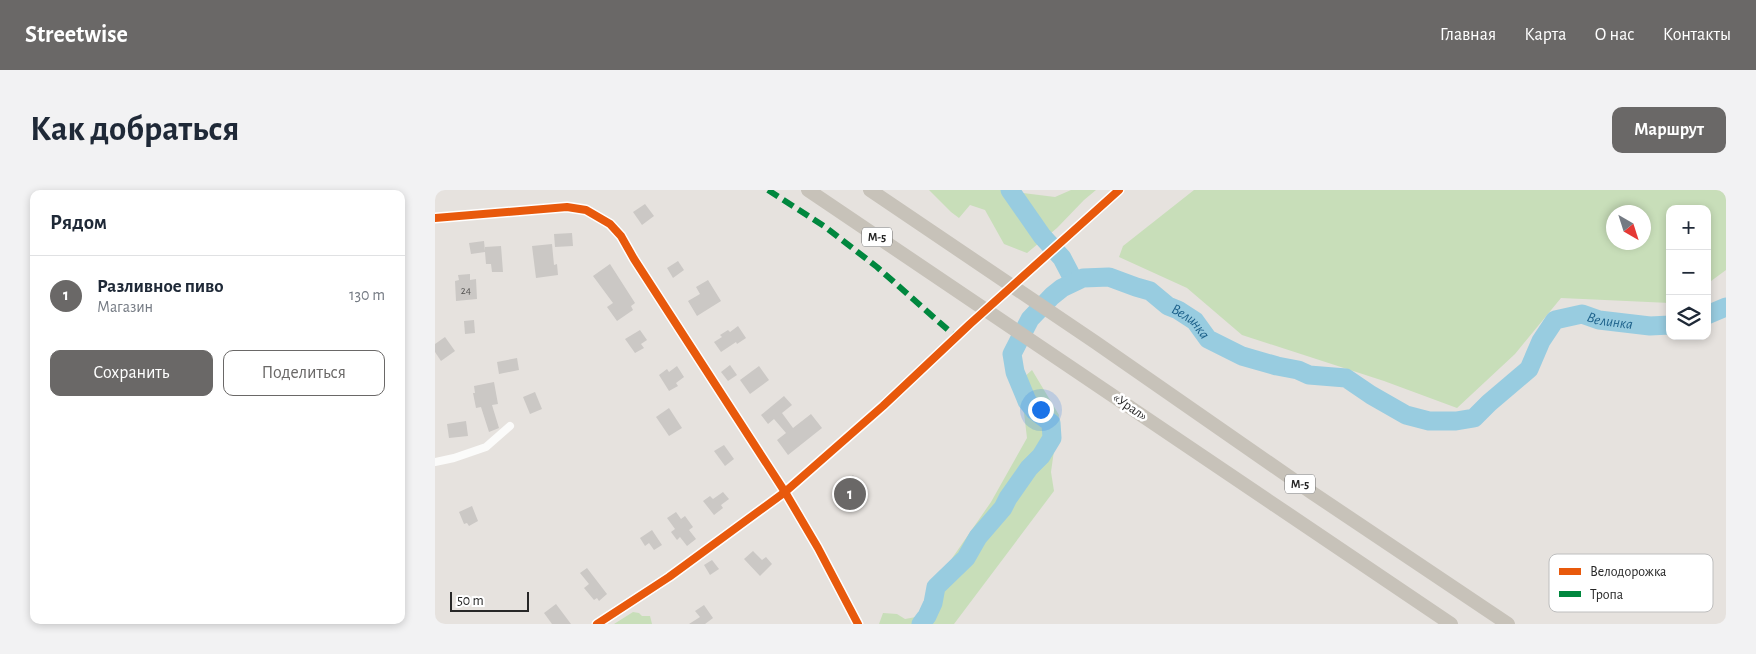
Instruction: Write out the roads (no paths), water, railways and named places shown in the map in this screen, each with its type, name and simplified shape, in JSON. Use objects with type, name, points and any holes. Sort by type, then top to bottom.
[{"type":"highway","name":"«Урал»","points":[[808,190],[1451,624]]},
{"type":"highway","name":"М-5","points":[[870,190],[1095,342],[1311,492],[1508,624]]},
{"type":"street","points":[[597,624],[669,577],[785,492],[883,406],[956,337],[1119,190]]},
{"type":"street","points":[[435,218],[567,207],[586,210],[610,224],[621,236],[785,492],[818,548],[858,624]]},
{"type":"street","points":[[435,462],[454,458],[485,447],[510,426]]},
{"type":"waterway","points":[[1010,190],[1042,236],[1062,258],[1074,281]]},
{"type":"waterway","name":"Велинка","points":[[921,624],[933,603],[936,587],[966,558],[978,537],[1003,508],[1008,498],[1029,468],[1041,456],[1052,438],[1051,423],[1035,411],[1027,401],[1015,372],[1012,354],[1030,319],[1062,288],[1083,278],[1109,277],[1150,291],[1168,306],[1195,321],[1208,339],[1242,356],[1298,370],[1309,375],[1346,378],[1406,415],[1429,421],[1456,421],[1474,418],[1529,369],[1541,341],[1555,320],[1582,314],[1599,320],[1650,326],[1666,325]]},
{"type":"waterway","name":"Велинка","points":[[1711,313],[1726,307]]},
{"type":"place","name":"Разливное пиво","points":[[850,494]]}]
